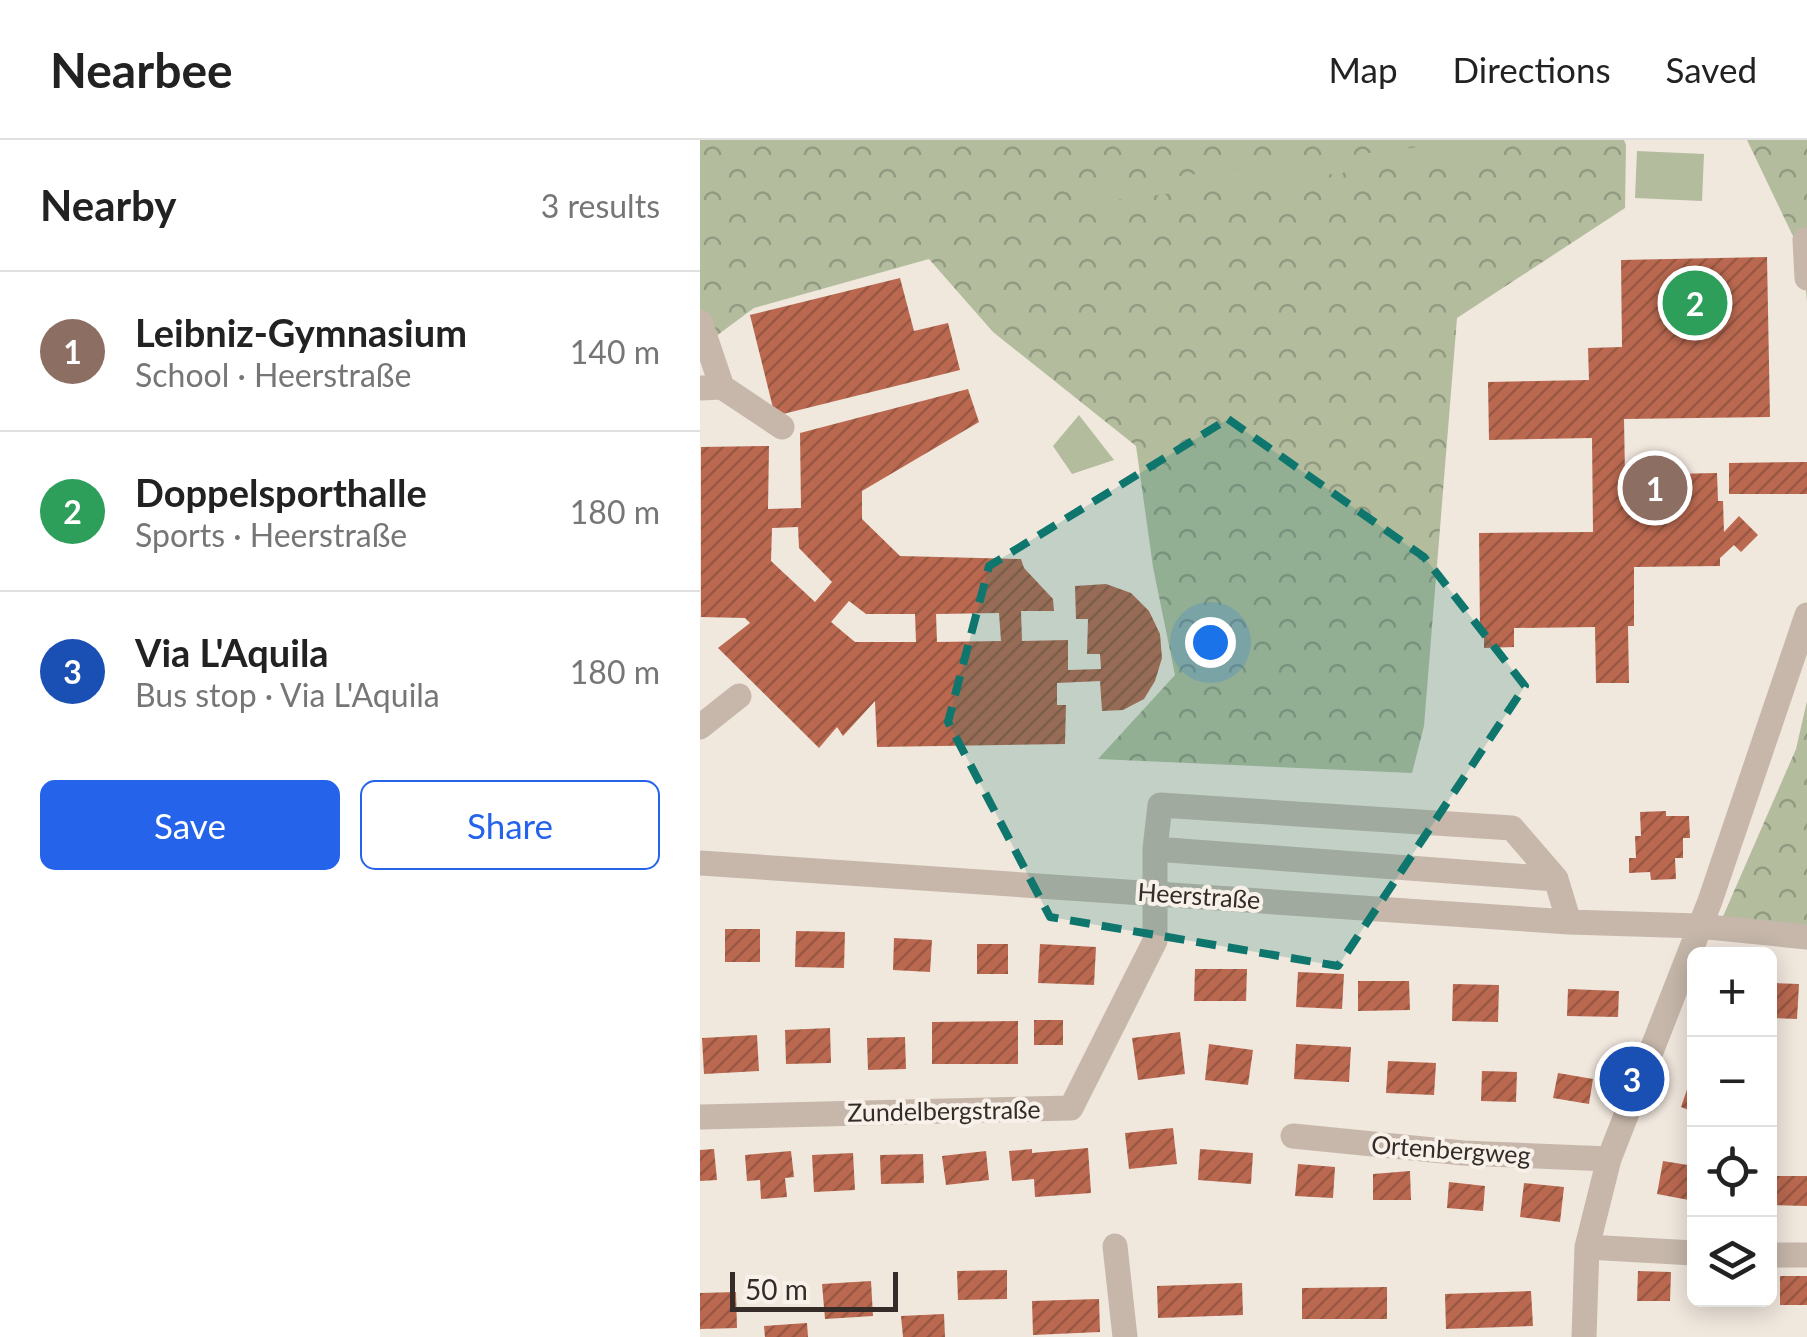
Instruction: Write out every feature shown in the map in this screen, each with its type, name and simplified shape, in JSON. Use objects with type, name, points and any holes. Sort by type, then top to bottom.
[{"type":"street","points":[[1805,240],[1807,278]]},
{"type":"street","points":[[700,322],[711,388],[782,426]]},
{"type":"street","points":[[1584,1337],[1587,1247],[1609,1160],[1710,902],[1807,615]]},
{"type":"street","points":[[700,727],[739,696]]},
{"type":"street","points":[[1154,892],[1160,804],[1512,828],[1556,880],[1568,922]]},
{"type":"street","points":[[1155,849],[1556,880]]},
{"type":"street","name":"Heerstraße","points":[[700,863],[1568,922],[1698,926],[1807,937]]},
{"type":"street","name":"Zundelbergstraße","points":[[700,1117],[1072,1108],[1154,941],[1154,892]]},
{"type":"street","name":"Ortenbergweg","points":[[1293,1136],[1463,1153],[1609,1160]]},
{"type":"street","points":[[1115,1246],[1125,1337]]},
{"type":"street","points":[[1587,1247],[1687,1253]]},
{"type":"street","points":[[1777,1255],[1807,1255]]},
{"type":"highlighted area","points":[[1228,419],[1424,557],[1525,686],[1338,966],[1050,917],[948,722],[989,566]]},
{"type":"green space","points":[[700,140],[1624,140],[1625,208],[1457,318],[1424,726],[1412,773],[1098,759],[1175,675],[1153,567],[1136,446],[993,332],[929,259],[754,308],[700,348]]},
{"type":"green space","points":[[1479,140],[1483,156],[1082,204],[1080,188]]},
{"type":"green space","points":[[1747,140],[1807,140],[1807,302],[1803,257]]},
{"type":"green space","points":[[1637,151],[1704,154],[1702,201],[1635,198]]},
{"type":"green space","points":[[1079,415],[1114,460],[1072,474],[1053,446]]},
{"type":"green space","points":[[1807,701],[1807,927],[1721,921],[1796,749]]},
{"type":"building","points":[[1767,257],[1770,417],[1624,419],[1625,475],[1717,473],[1724,532],[1739,516],[1758,535],[1741,552],[1734,545],[1720,558],[1720,566],[1634,567],[1634,626],[1628,626],[1629,683],[1596,683],[1595,627],[1514,628],[1514,647],[1484,648],[1484,630],[1480,630],[1479,533],[1593,532],[1592,438],[1489,440],[1488,382],[1589,380],[1588,348],[1622,347],[1621,260]]},
{"type":"building","points":[[900,278],[914,331],[948,323],[960,370],[775,416],[750,315]]},
{"type":"building","points":[[968,389],[979,422],[862,491],[862,519],[900,556],[1021,559],[1024,568],[1053,599],[1054,611],[1021,611],[1022,641],[1068,640],[1068,670],[1101,669],[1100,654],[1087,654],[1088,619],[1076,619],[1075,586],[1106,584],[1131,593],[1149,611],[1160,634],[1162,658],[1144,699],[1123,710],[1102,711],[1100,681],[1057,683],[1057,705],[1066,705],[1065,744],[877,747],[875,701],[843,736],[837,727],[819,748],[718,648],[750,623],[745,618],[701,617],[701,447],[769,446],[768,509],[801,508],[800,433]],"holes":[[[798,527],[799,548],[832,582],[815,602],[771,561],[772,528]],[[849,601],[866,614],[915,614],[916,642],[855,642],[831,622]],[[999,613],[1001,641],[937,642],[936,614]]]},
{"type":"building","points":[[1807,462],[1807,494],[1729,494],[1729,463]]},
{"type":"building","points":[[1666,811],[1666,816],[1689,816],[1690,838],[1683,838],[1683,858],[1675,858],[1676,879],[1651,880],[1650,872],[1629,873],[1629,858],[1636,858],[1635,836],[1641,836],[1640,812]]},
{"type":"building","points":[[725,929],[760,929],[760,962],[725,962]]},
{"type":"building","points":[[796,931],[845,932],[844,968],[795,967]]},
{"type":"building","points":[[894,938],[932,940],[930,972],[893,970]]},
{"type":"building","points":[[977,944],[1008,944],[1008,974],[977,974]]},
{"type":"building","points":[[1040,944],[1096,947],[1094,985],[1038,983]]},
{"type":"building","points":[[1195,969],[1247,969],[1246,1001],[1194,1001]]},
{"type":"building","points":[[1298,972],[1344,974],[1342,1009],[1296,1007]]},
{"type":"building","points":[[1358,981],[1409,981],[1410,1010],[1358,1011]]},
{"type":"building","points":[[1777,983],[1799,984],[1797,1019],[1777,1018]]},
{"type":"building","points":[[1453,984],[1499,985],[1498,1022],[1452,1021]]},
{"type":"building","points":[[1568,989],[1619,991],[1618,1017],[1567,1016]]},
{"type":"building","points":[[1034,1020],[1063,1020],[1063,1045],[1034,1045]]},
{"type":"building","points":[[1018,1021],[1018,1064],[932,1064],[932,1022]]},
{"type":"building","points":[[830,1028],[831,1063],[786,1064],[785,1030]]},
{"type":"building","points":[[1180,1032],[1185,1074],[1138,1080],[1132,1038]]},
{"type":"building","points":[[757,1035],[759,1071],[704,1074],[702,1038]]},
{"type":"building","points":[[905,1037],[906,1069],[868,1070],[867,1038]]},
{"type":"building","points":[[1209,1044],[1253,1050],[1248,1085],[1205,1080]]},
{"type":"building","points":[[1296,1044],[1351,1047],[1349,1082],[1294,1079]]},
{"type":"building","points":[[1388,1061],[1436,1063],[1434,1095],[1386,1093]]},
{"type":"building","points":[[1482,1071],[1517,1072],[1516,1102],[1481,1101]]},
{"type":"building","points":[[1558,1073],[1593,1079],[1589,1104],[1553,1098]]},
{"type":"building","points":[[1173,1128],[1177,1164],[1129,1169],[1125,1133]]},
{"type":"building","points":[[1088,1148],[1091,1193],[1035,1197],[1034,1179],[1012,1181],[1009,1151]]},
{"type":"building","points":[[714,1149],[717,1180],[700,1181],[700,1150]]},
{"type":"building","points":[[1200,1149],[1253,1153],[1251,1184],[1198,1180]]},
{"type":"building","points":[[791,1151],[794,1177],[785,1178],[787,1197],[761,1199],[760,1180],[747,1181],[745,1155]]},
{"type":"building","points":[[986,1151],[989,1180],[946,1185],[942,1156]]},
{"type":"building","points":[[853,1153],[855,1190],[814,1192],[812,1155]]},
{"type":"building","points":[[923,1154],[924,1183],[881,1184],[880,1155]]},
{"type":"building","points":[[1663,1161],[1687,1165],[1687,1200],[1657,1194]]},
{"type":"building","points":[[1298,1164],[1335,1167],[1333,1198],[1295,1196]]},
{"type":"building","points":[[1410,1171],[1411,1200],[1373,1200],[1373,1174]]},
{"type":"building","points":[[1777,1176],[1807,1176],[1807,1206],[1777,1205]]},
{"type":"building","points":[[1449,1182],[1485,1186],[1483,1211],[1447,1208]]},
{"type":"building","points":[[1524,1183],[1564,1187],[1560,1222],[1520,1217]]},
{"type":"building","points":[[1007,1270],[1007,1299],[958,1300],[957,1271]]},
{"type":"building","points":[[1638,1271],[1671,1272],[1670,1301],[1637,1301]]},
{"type":"building","points":[[1780,1276],[1807,1276],[1807,1305],[1780,1305]]},
{"type":"building","points":[[871,1281],[873,1316],[825,1319],[822,1284]]},
{"type":"building","points":[[1242,1283],[1243,1315],[1158,1318],[1157,1286]]},
{"type":"building","points":[[1387,1287],[1387,1319],[1302,1319],[1302,1288]]},
{"type":"building","points":[[1531,1291],[1533,1326],[1446,1329],[1445,1294]]},
{"type":"building","points":[[736,1292],[737,1328],[700,1329],[700,1293]]},
{"type":"building","points":[[1099,1299],[1100,1332],[1033,1335],[1032,1301]]},
{"type":"building","points":[[944,1314],[945,1337],[903,1337],[901,1316]]},
{"type":"building","points":[[807,1323],[808,1337],[765,1337],[764,1326]]},
{"type":"place","name":"Doppelsporthalle","points":[[1695,303]]},
{"type":"place","name":"Leibniz-Gymnasium","points":[[1655,488]]},
{"type":"place","name":"Via L'Aquila","points":[[1632,1079]]}]
